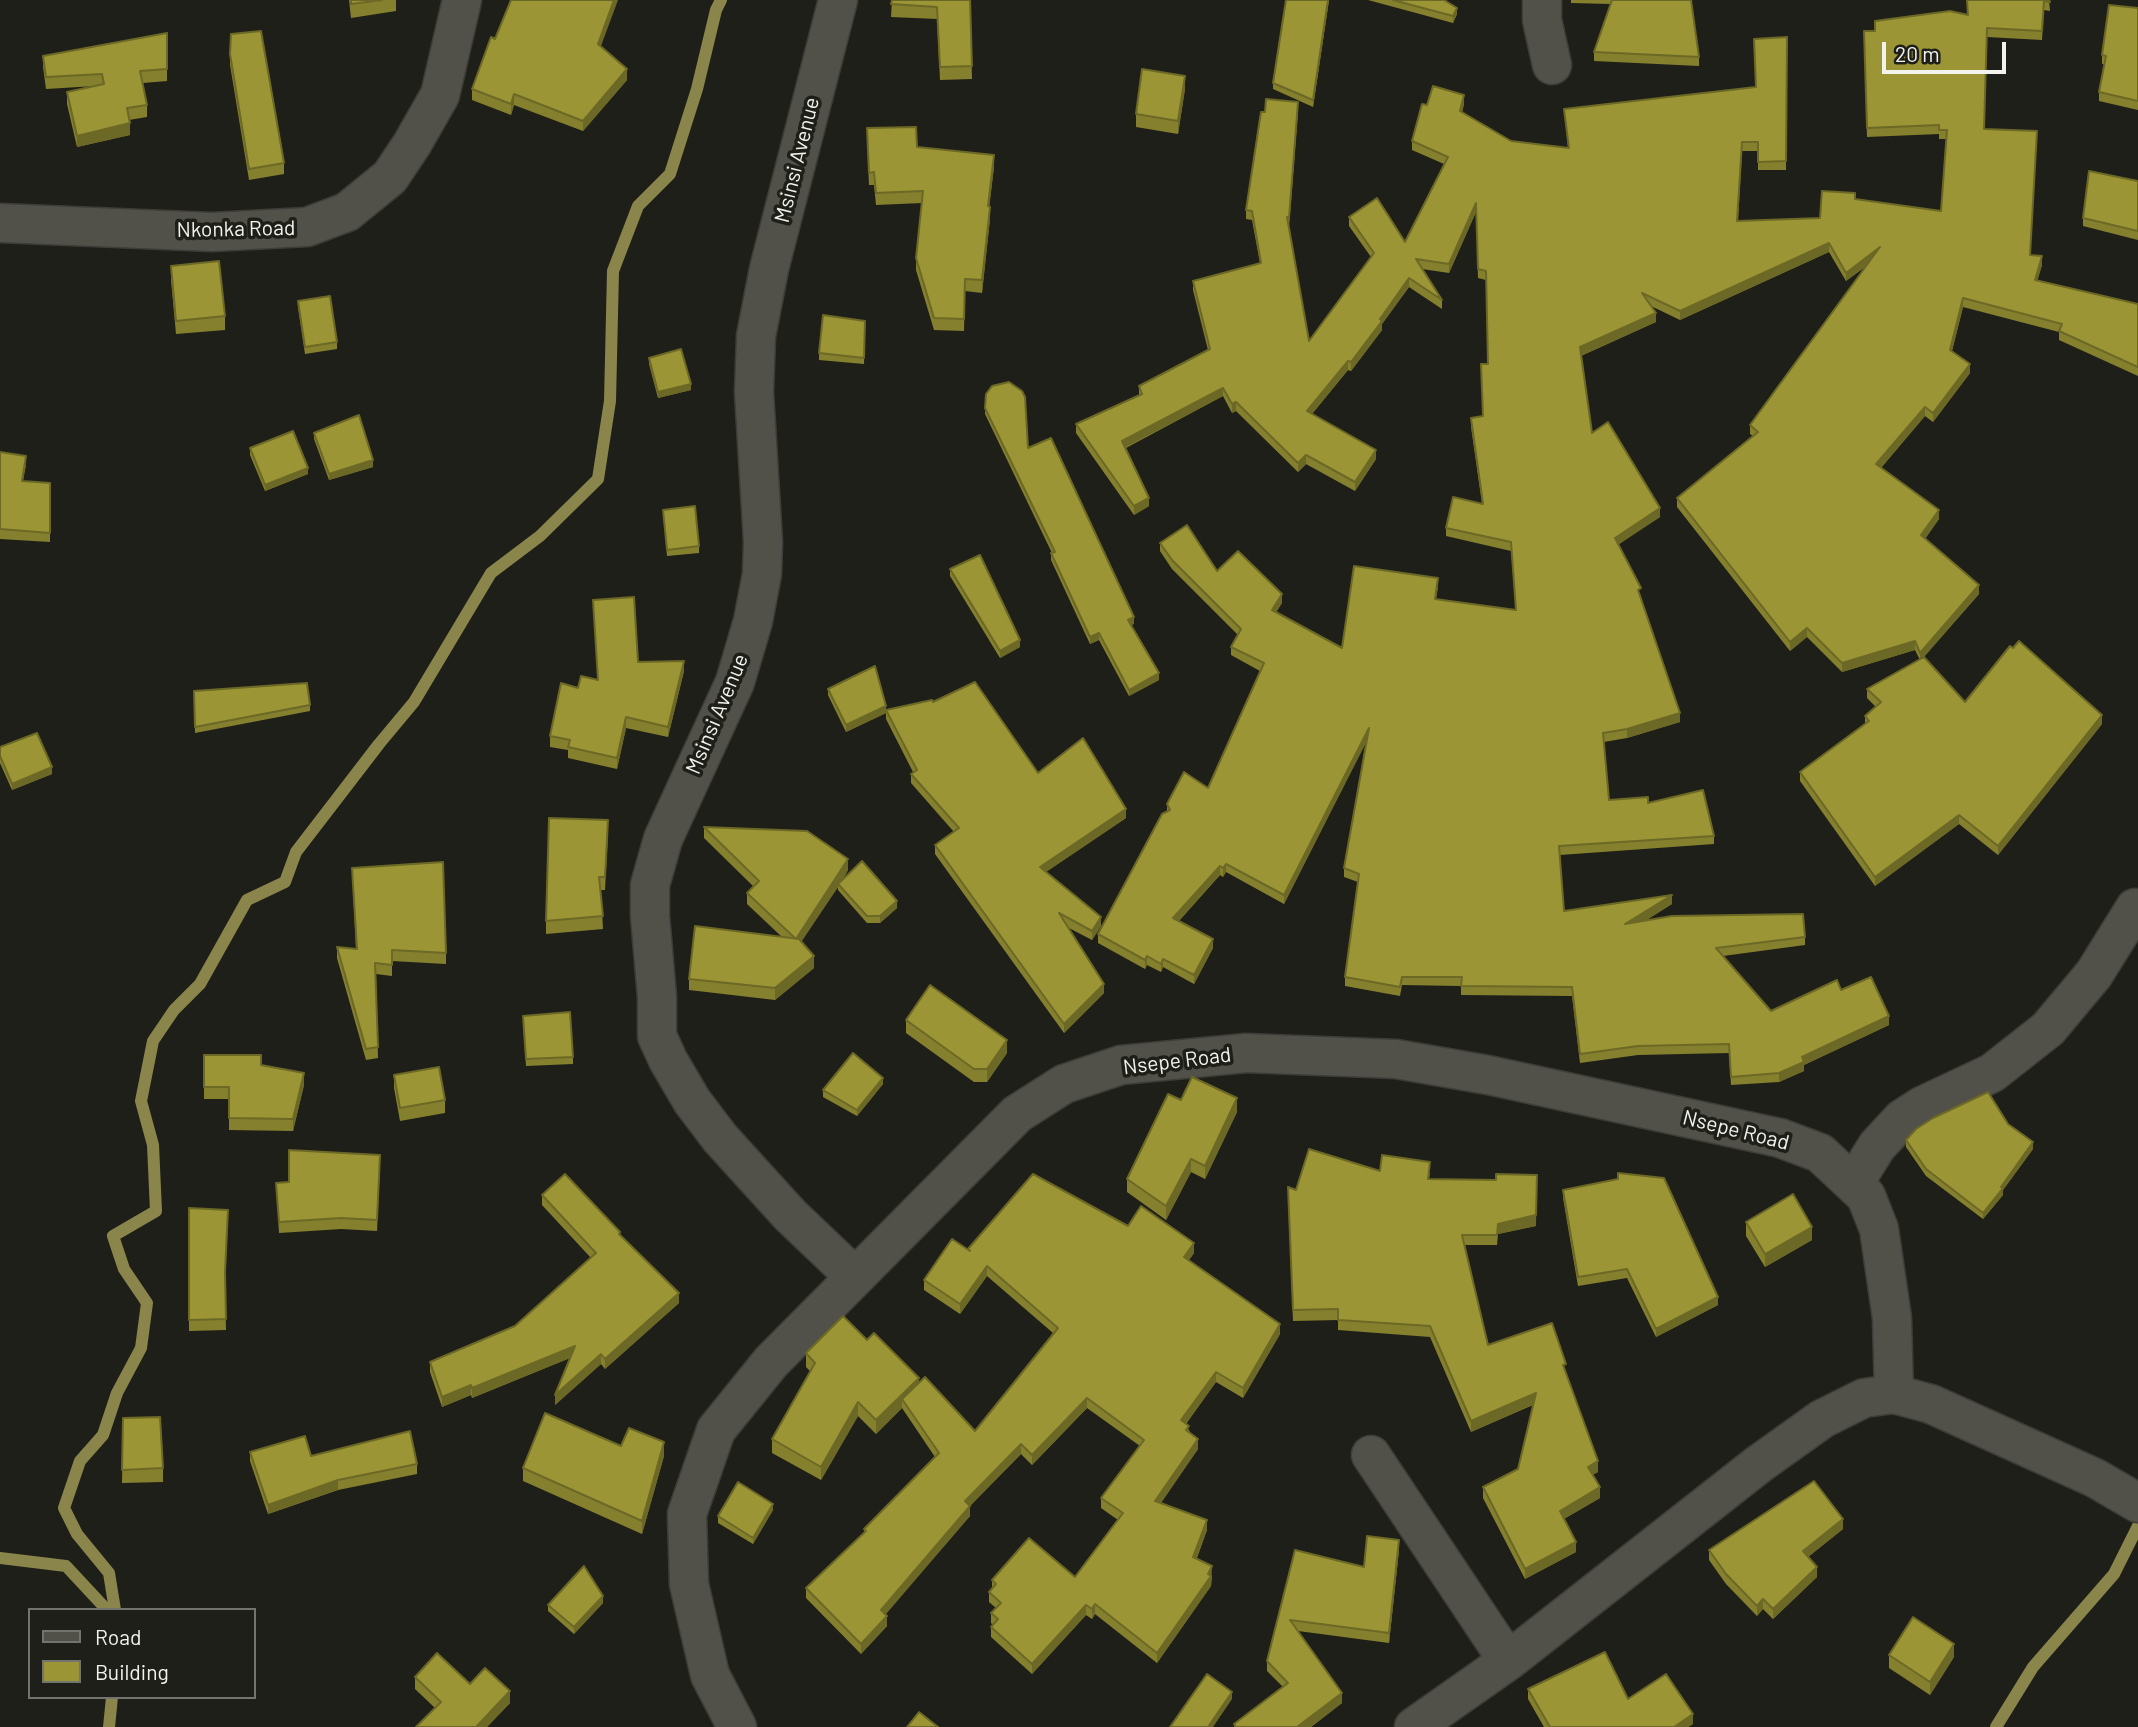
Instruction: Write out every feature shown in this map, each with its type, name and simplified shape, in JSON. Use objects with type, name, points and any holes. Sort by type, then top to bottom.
[{"type":"street","name":"Nkonka Road","points":[[0,223],[212,232],[306,227],[347,212],[390,177],[440,95],[462,0]]},
{"type":"street","name":"Msinsi Avenue","points":[[838,0],[769,269],[756,336],[754,392],[763,542],[762,574],[753,621],[735,682],[663,839],[650,884],[650,916],[657,997],[657,1036],[668,1060],[692,1101],[720,1138],[790,1215],[854,1276]]},
{"type":"street","points":[[1542,0],[1542,20],[1552,65]]},
{"type":"street","points":[[1854,1183],[1877,1146],[1902,1119],[1922,1106],[1992,1073],[2048,1029],[2094,974],[2135,908]]},
{"type":"street","name":"Nsepe Road","points":[[737,1727],[710,1675],[688,1584],[687,1514],[716,1430],[771,1362],[1017,1114],[1063,1084],[1121,1065],[1246,1053],[1396,1059],[1635,1106],[1790,1142],[1821,1153],[1866,1196],[1879,1229],[1892,1318],[1894,1394]]},
{"type":"street","points":[[1414,1727],[1508,1661],[1759,1464],[1812,1427],[1864,1398],[1894,1394],[1931,1404],[2095,1478],[2138,1503]]},
{"type":"street","points":[[1371,1455],[1508,1661]]},
{"type":"building","points":[[351,0],[382,0],[351,4]]},
{"type":"building","points":[[511,0],[614,0],[598,44],[627,69],[583,121],[514,94],[511,104],[472,89],[491,37],[495,39]]},
{"type":"building","points":[[892,0],[970,0],[972,66],[940,67],[937,7],[891,4]]},
{"type":"building","points":[[1286,0],[1328,0],[1313,100],[1273,83]]},
{"type":"building","points":[[1393,0],[1444,0],[1457,8],[1453,16]]},
{"type":"building","points":[[1612,0],[1691,0],[1699,57],[1594,52]]},
{"type":"building","points":[[1967,0],[2049,0],[2050,2],[2044,1],[2042,31],[1987,28],[1984,129],[2037,131],[2030,255],[2042,256],[2035,280],[2138,304],[2138,367],[2059,331],[2062,324],[1963,298],[1950,350],[1970,364],[1933,413],[1925,407],[1876,464],[1939,510],[1921,535],[1979,585],[1920,653],[1915,641],[1842,663],[1807,628],[1790,642],[1677,498],[1758,432],[1750,425],[1880,247],[1846,273],[1829,243],[1680,311],[1642,293],[1656,313],[1580,347],[1592,433],[1608,422],[1660,508],[1615,538],[1641,588],[1638,590],[1680,713],[1627,729],[1603,733],[1609,800],[1648,797],[1648,803],[1703,790],[1714,836],[1559,846],[1564,911],[1672,895],[1625,924],[1672,916],[1803,914],[1805,937],[1716,948],[1771,1011],[1837,980],[1841,990],[1871,977],[1889,1016],[1802,1057],[1804,1062],[1779,1073],[1731,1077],[1729,1044],[1638,1046],[1580,1054],[1572,987],[1461,986],[1462,977],[1402,977],[1400,987],[1345,977],[1359,874],[1344,868],[1369,728],[1284,895],[1226,864],[1223,868],[1220,866],[1173,918],[1213,939],[1194,975],[1163,959],[1161,964],[1147,956],[1145,960],[1098,934],[1162,814],[1170,810],[1167,804],[1184,772],[1208,788],[1264,663],[1231,647],[1241,629],[1172,560],[1160,543],[1187,525],[1217,571],[1238,551],[1282,594],[1272,610],[1342,648],[1354,566],[1438,578],[1435,599],[1516,610],[1511,542],[1446,528],[1453,497],[1483,504],[1471,418],[1483,416],[1481,364],[1488,364],[1486,271],[1478,269],[1476,203],[1449,264],[1416,259],[1442,300],[1409,278],[1380,319],[1382,321],[1351,362],[1348,361],[1307,411],[1376,450],[1355,482],[1306,455],[1298,463],[1236,402],[1232,404],[1223,388],[1122,441],[1149,498],[1134,506],[1076,424],[1142,394],[1139,386],[1210,349],[1193,281],[1261,263],[1252,211],[1246,210],[1261,112],[1265,112],[1266,99],[1298,102],[1289,218],[1287,217],[1309,341],[1374,253],[1349,217],[1377,198],[1405,242],[1448,157],[1412,141],[1422,104],[1427,105],[1433,86],[1464,95],[1460,111],[1511,141],[1569,148],[1564,109],[1756,87],[1754,39],[1787,37],[1786,161],[1758,162],[1758,142],[1742,142],[1737,221],[1820,218],[1822,191],[1855,193],[1855,199],[1941,211],[1947,130],[1939,130],[1939,125],[1867,128],[1864,31],[1875,31],[1875,21],[1950,11],[1968,15]]},
{"type":"building","points":[[2109,5],[2138,8],[2138,101],[2099,92],[2106,56],[2102,55]]},
{"type":"building","points":[[261,31],[284,163],[249,169],[230,54],[231,34]]},
{"type":"building","points":[[167,33],[167,69],[140,71],[147,105],[127,108],[130,123],[77,136],[67,92],[104,84],[102,74],[46,77],[43,56]]},
{"type":"building","points":[[1142,69],[1185,76],[1178,121],[1136,114]]},
{"type":"building","points":[[916,127],[917,147],[994,155],[982,280],[965,279],[964,319],[934,318],[916,258],[923,191],[876,193],[874,172],[869,173],[867,128]]},
{"type":"building","points":[[2089,171],[2138,181],[2138,231],[2083,218]]},
{"type":"building","points":[[219,261],[225,316],[176,321],[171,266]]},
{"type":"building","points":[[330,296],[337,342],[305,347],[298,301]]},
{"type":"building","points":[[823,315],[865,321],[864,358],[819,353]]},
{"type":"building","points":[[681,349],[691,384],[658,392],[649,358]]},
{"type":"building","points":[[1009,382],[1022,391],[1025,397],[1028,448],[1051,438],[1134,617],[1128,620],[1159,673],[1129,690],[1099,633],[1090,637],[1051,553],[1055,552],[985,408],[986,394],[992,386]]},
{"type":"building","points":[[359,415],[373,460],[329,474],[314,433]]},
{"type":"building","points":[[293,431],[308,468],[265,485],[250,448]]},
{"type":"building","points":[[0,452],[26,456],[22,481],[50,483],[50,533],[0,529]]},
{"type":"building","points":[[695,506],[699,546],[667,550],[663,510]]},
{"type":"building","points":[[980,555],[1020,640],[1000,651],[950,569]]},
{"type":"building","points":[[634,597],[638,662],[684,661],[668,727],[626,717],[617,758],[568,747],[570,740],[550,736],[561,683],[578,688],[581,676],[598,680],[593,600]]},
{"type":"building","points":[[2019,641],[2102,715],[1998,846],[1959,815],[1875,877],[1800,772],[1869,721],[1865,716],[1881,702],[1867,689],[1924,657],[1965,702],[2010,646],[2013,648]]},
{"type":"building","points":[[875,666],[886,706],[846,725],[828,689]]},
{"type":"building","points":[[975,682],[1038,773],[1083,738],[1126,809],[1040,867],[1101,917],[1092,931],[1059,913],[1104,984],[1064,1024],[935,845],[959,828],[911,774],[917,770],[886,710],[932,700],[933,702]]},
{"type":"building","points":[[307,683],[310,705],[195,727],[194,691]]},
{"type":"building","points":[[37,733],[52,767],[12,784],[0,756],[0,747]]},
{"type":"building","points":[[549,818],[608,820],[605,877],[599,877],[603,916],[546,921]]},
{"type":"building","points":[[704,827],[807,831],[848,859],[796,939],[747,893],[759,881]]},
{"type":"building","points":[[862,861],[897,901],[880,916],[867,916],[838,884]]},
{"type":"building","points":[[443,862],[446,953],[392,950],[392,965],[375,963],[378,1047],[366,1049],[337,947],[357,949],[352,868]]},
{"type":"building","points":[[695,926],[799,939],[814,956],[775,988],[689,979]]},
{"type":"building","points":[[930,985],[1007,1040],[987,1069],[974,1069],[906,1020]]},
{"type":"building","points":[[570,1012],[573,1057],[526,1059],[523,1016]]},
{"type":"building","points":[[853,1053],[883,1078],[857,1110],[823,1090]]},
{"type":"building","points":[[204,1055],[261,1055],[261,1065],[304,1073],[293,1119],[229,1118],[229,1087],[204,1087]]},
{"type":"building","points":[[439,1067],[445,1100],[400,1108],[394,1075]]},
{"type":"building","points":[[1192,1077],[1237,1098],[1205,1166],[1191,1159],[1166,1206],[1127,1179],[1168,1094],[1181,1100]]},
{"type":"building","points":[[1988,1092],[2008,1124],[2033,1142],[1983,1213],[1926,1169],[1906,1140],[1916,1129],[1933,1118]]},
{"type":"building","points":[[1309,1149],[1380,1171],[1382,1155],[1430,1162],[1428,1179],[1496,1180],[1496,1174],[1537,1175],[1536,1215],[1498,1224],[1497,1235],[1462,1235],[1488,1345],[1552,1323],[1566,1364],[1563,1365],[1598,1461],[1588,1467],[1600,1487],[1560,1511],[1576,1542],[1525,1569],[1483,1487],[1518,1469],[1536,1393],[1471,1421],[1430,1326],[1338,1320],[1338,1309],[1293,1310],[1288,1187],[1296,1190]]},
{"type":"building","points":[[289,1150],[380,1155],[377,1220],[341,1218],[279,1222],[276,1183],[289,1182]]},
{"type":"building","points":[[1618,1173],[1664,1178],[1718,1297],[1656,1329],[1627,1269],[1578,1277],[1563,1190],[1618,1179]]},
{"type":"building","points":[[565,1174],[619,1234],[679,1293],[605,1359],[601,1354],[555,1395],[575,1346],[472,1388],[471,1385],[442,1397],[430,1362],[515,1326],[596,1253],[542,1195]]},
{"type":"building","points":[[1033,1174],[1128,1226],[1141,1206],[1194,1243],[1184,1257],[1280,1324],[1243,1388],[1216,1372],[1181,1420],[1189,1426],[1186,1430],[1198,1439],[1155,1501],[1207,1520],[1193,1557],[1212,1566],[1208,1574],[1211,1576],[1157,1653],[1095,1604],[1092,1609],[1086,1605],[1032,1664],[991,1627],[998,1619],[991,1613],[1001,1603],[989,1592],[996,1584],[992,1580],[1029,1538],[1075,1577],[1123,1513],[1101,1498],[1144,1440],[1087,1398],[1032,1455],[1021,1444],[965,1501],[970,1506],[881,1610],[887,1616],[861,1644],[806,1588],[866,1531],[864,1529],[939,1453],[902,1399],[925,1377],[975,1431],[1058,1328],[987,1266],[960,1304],[924,1280],[952,1239],[970,1251],[968,1249]]},
{"type":"building","points":[[1793,1194],[1812,1227],[1765,1254],[1746,1222]]},
{"type":"building","points":[[189,1208],[228,1210],[226,1319],[189,1320]]},
{"type":"building","points":[[843,1316],[867,1340],[874,1333],[919,1378],[876,1420],[858,1402],[821,1467],[772,1439],[815,1363],[806,1353]]},
{"type":"building","points":[[545,1413],[621,1446],[629,1428],[664,1442],[642,1521],[523,1468]]},
{"type":"building","points":[[160,1417],[163,1468],[122,1470],[123,1418]]},
{"type":"building","points":[[410,1431],[417,1464],[338,1480],[268,1505],[250,1452],[305,1436],[311,1456]]},
{"type":"building","points":[[1814,1481],[1843,1519],[1803,1551],[1817,1567],[1773,1609],[1763,1599],[1757,1606],[1726,1574],[1709,1550]]},
{"type":"building","points":[[738,1482],[773,1504],[753,1538],[718,1516]]},
{"type":"building","points":[[1367,1536],[1399,1540],[1389,1633],[1290,1620],[1342,1693],[1297,1727],[1236,1727],[1234,1724],[1288,1683],[1267,1661],[1295,1550],[1364,1567]]},
{"type":"building","points":[[584,1566],[603,1596],[574,1627],[548,1605]]},
{"type":"building","points":[[1913,1617],[1954,1644],[1930,1682],[1889,1655]]},
{"type":"building","points":[[1605,1652],[1628,1699],[1666,1674],[1693,1714],[1674,1727],[1550,1727],[1528,1689]]},
{"type":"building","points":[[437,1653],[470,1684],[485,1668],[510,1691],[476,1727],[416,1727],[441,1702],[415,1677]]},
{"type":"building","points":[[1207,1674],[1232,1692],[1208,1727],[1170,1727]]},
{"type":"building","points":[[919,1712],[938,1727],[907,1727]]},
{"type":"waterway","points":[[115,1608],[109,1573],[77,1534],[64,1508],[80,1461],[103,1435],[117,1393],[141,1348],[147,1303],[124,1269],[113,1236],[156,1211],[153,1145],[141,1101],[153,1041],[174,1010],[200,984],[247,900],[285,882],[296,852],[414,702],[491,573],[540,536],[598,479],[610,401],[613,271],[638,206],[670,174],[721,0]]},
{"type":"waterway","points":[[1996,1727],[2033,1667],[2114,1574],[2138,1526]]},
{"type":"waterway","points":[[0,1558],[66,1566],[105,1608]]},
{"type":"waterway","points":[[109,1727],[112,1699]]}]
